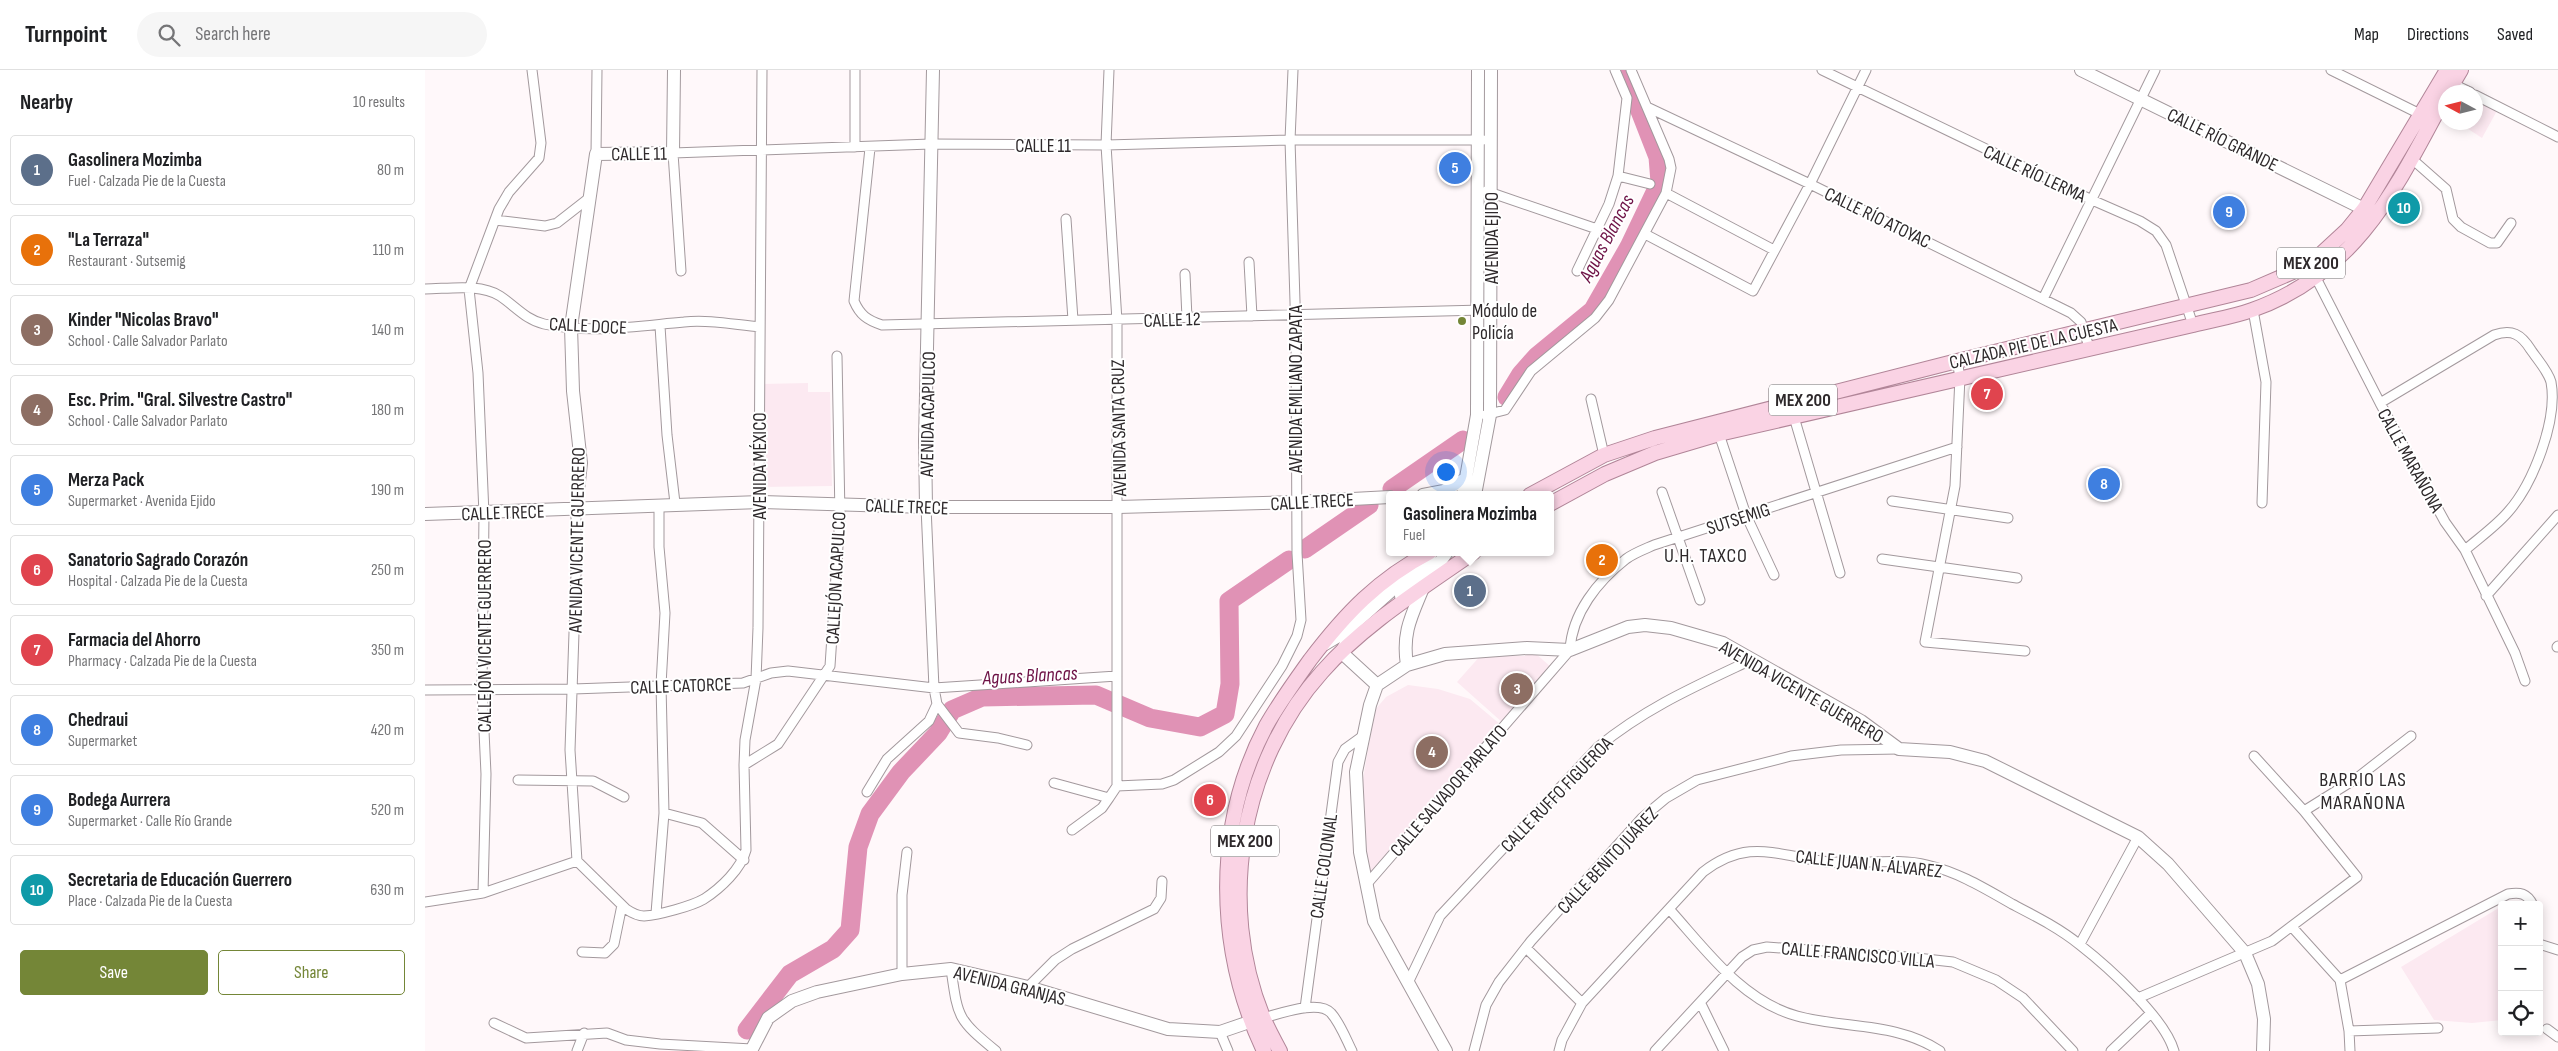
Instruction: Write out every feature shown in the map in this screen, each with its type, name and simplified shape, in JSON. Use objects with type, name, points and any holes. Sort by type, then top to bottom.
[{"type":"main road","name":"CALZADA PIE DE LA CUESTA","points":[[1554,502],[1605,474],[1655,453],[1719,434],[2253,310],[2298,289],[2364,208],[2447,70]]},
{"type":"main road","points":[[2452,85],[2461,70]]},
{"type":"main road","name":"CALZADA PIE DE LA CUESTA","points":[[1537,491],[1604,455],[1679,430],[1957,360],[2187,307],[2312,271],[2341,258],[2359,239],[2378,214],[2412,159],[2438,110]]},
{"type":"main road","name":"MEX 200","points":[[1280,1051],[1257,1020],[1236,973],[1231,944],[1227,870],[1231,839],[1250,763],[1266,727],[1288,690],[1353,607],[1382,582],[1425,556]]},
{"type":"main road","name":"MEX 200","points":[[1265,1051],[1257,1020],[1242,936],[1239,874],[1253,799],[1265,765],[1282,730],[1321,672],[1341,652],[1423,588],[1468,556]]},
{"type":"street","name":"CALLEJÓN VICENTE GUERRERO","points":[[483,893],[485,774],[482,688],[483,514],[478,373],[469,289],[495,220],[509,192],[539,158],[541,143],[532,70]]},
{"type":"street","name":"AVENIDA VICENTE GUERRERO","points":[[577,861],[570,780],[576,509],[581,462],[573,391],[571,327],[596,154],[597,70]]},
{"type":"street","points":[[674,70],[673,152],[681,271]]},
{"type":"street","name":"AVENIDA MÉXICO","points":[[743,860],[746,850],[745,740],[756,679],[760,502],[760,151],[762,70]]},
{"type":"street","points":[[855,70],[855,147]]},
{"type":"street","name":"AVENIDA ACAPULCO","points":[[933,70],[925,441],[934,688],[937,704]]},
{"type":"street","name":"AVENIDA SANTA CRUZ","points":[[1109,70],[1106,145],[1117,320],[1117,786]]},
{"type":"street","name":"AVENIDA EMILIANO ZAPATA","points":[[1117,786],[1162,784],[1174,780],[1219,752],[1236,736],[1282,666],[1297,636],[1301,620],[1296,502],[1295,315],[1290,140],[1293,70]]},
{"type":"street","name":"AVENIDA EJIDO","points":[[1464,491],[1477,415],[1491,192],[1478,70]]},
{"type":"street","name":"AVENIDA EJIDO","points":[[1476,491],[1490,415],[1477,190],[1485,140],[1491,70]]},
{"type":"street","points":[[1577,271],[1609,204],[1618,176],[1627,98],[1615,70]]},
{"type":"street","points":[[1477,415],[1490,415],[1505,410],[1531,371],[1595,318],[1609,300],[1666,193],[1671,168],[1669,158],[1631,70]]},
{"type":"street","name":"CALLE RÍO LERMA","points":[[1822,70],[2092,200],[2140,221],[2156,231],[2166,244],[2193,325]]},
{"type":"street","points":[[1645,234],[1753,291],[1810,184],[1866,70]]},
{"type":"street","name":"CALLE RÍO GRANDE","points":[[2081,70],[2364,208]]},
{"type":"street","points":[[2043,299],[2155,70]]},
{"type":"street","points":[[2331,70],[2421,114]]},
{"type":"street","points":[[2483,99],[2558,137]]},
{"type":"street","name":"CALLE RÍO ATOYAC","points":[[1647,107],[1810,184],[2043,299],[2071,314],[2081,322],[2085,330]]},
{"type":"street","name":"CALLE 11","points":[[596,154],[870,148],[931,144],[1106,145],[1290,140],[1485,140]]},
{"type":"street","name":"CALLE 12","points":[[870,148],[854,301],[858,311],[868,320],[882,325],[1485,310]]},
{"type":"street","points":[[2412,159],[2446,189],[2453,219],[2461,227],[2490,243],[2497,242],[2511,223]]},
{"type":"street","points":[[1618,176],[1650,184]]},
{"type":"street","points":[[1477,190],[1491,192],[1597,229]]},
{"type":"street","points":[[1666,193],[1774,250]]},
{"type":"street","points":[[495,220],[545,226],[557,223],[589,198]]},
{"type":"street","points":[[1066,218],[1073,320]]},
{"type":"street","points":[[1249,262],[1252,316]]},
{"type":"street","name":"CALLE MARAÑONA","points":[[2312,271],[2380,403],[2445,522],[2465,550],[2515,653],[2525,681]]},
{"type":"street","points":[[1185,274],[1187,318]]},
{"type":"street","name":"CALLE DOCE","points":[[425,289],[487,290],[499,295],[528,318],[571,327],[619,329],[686,322],[760,327]]},
{"type":"street","points":[[2253,310],[2266,382],[2262,503]]},
{"type":"street","points":[[660,326],[667,436],[675,503]]},
{"type":"street","points":[[2085,330],[2089,347]]},
{"type":"street","points":[[2380,403],[2494,335],[2505,331],[2523,338],[2550,380],[2553,395],[2552,412],[2547,436],[2536,466],[2520,496],[2507,513],[2465,550]]},
{"type":"street","name":"CALLEJÓN ACAPULCO","points":[[744,765],[778,744],[830,666],[839,503],[837,356]]},
{"type":"street","points":[[1957,360],[1960,377],[1955,486],[1925,642],[2025,651]]},
{"type":"street","points":[[1591,399],[1604,455]]},
{"type":"street","points":[[1794,417],[1840,573]]},
{"type":"street","points":[[1719,434],[1746,515],[1774,575]]},
{"type":"street","name":"SUTSEMIG","points":[[1570,650],[1575,626],[1593,591],[1627,558],[1654,545],[1817,494],[1957,447]]},
{"type":"street","points":[[1444,491],[1467,478]]},
{"type":"street","points":[[1662,492],[1699,600]]},
{"type":"street","name":"CALLE TRECE","points":[[425,514],[483,514],[675,503],[760,502],[927,507],[1118,507],[1386,497]]},
{"type":"street","points":[[1892,501],[2008,518]]},
{"type":"street","points":[[656,913],[664,813],[661,685],[665,613],[659,547],[659,505]]},
{"type":"street","points":[[2486,596],[2558,516]]},
{"type":"street","points":[[1319,648],[1345,632],[1428,556]]},
{"type":"street","points":[[1444,556],[1440,562],[1351,637],[1341,652],[1377,685],[1363,736],[1356,782],[1360,852],[1374,921],[1446,1051]]},
{"type":"street","points":[[1882,558],[2017,578]]},
{"type":"street","points":[[1407,665],[1404,644],[1407,624],[1423,588]]},
{"type":"street","name":"AVENIDA VICENTE GUERRERO","points":[[1377,685],[1407,665],[1445,654],[1527,648],[1570,650],[1627,627],[1645,625],[1671,628],[1723,643],[1861,721],[1899,749]]},
{"type":"street","name":"CALLE SALVADOR PARLATO","points":[[1366,885],[1570,650]]},
{"type":"street","name":"CALLE RUFFO FIGUEROA","points":[[1408,983],[1441,916],[1598,747],[1627,723],[1657,705],[1753,659]]},
{"type":"street","name":"CALLE CATORCE","points":[[425,690],[482,688],[573,690],[661,685],[743,684],[771,673],[788,671],[934,688],[1117,676]]},
{"type":"street","points":[[867,792],[887,759],[929,721],[937,704],[959,733],[999,738],[1027,745]]},
{"type":"street","name":"CALLE COLONIAL","points":[[1305,1008],[1338,762],[1345,749],[1363,736]]},
{"type":"street","points":[[2304,811],[2357,778],[2411,736]]},
{"type":"street","points":[[1899,749],[1950,752],[1985,761],[2138,837],[2169,864],[2245,953],[2258,984],[2264,1020],[2263,1051]]},
{"type":"street","name":"CALLE BENITO JUÁREZ","points":[[1474,1051],[1486,1005],[1499,982],[1526,948],[1642,818],[1666,798],[1697,780],[1791,756],[1841,750],[1899,749]]},
{"type":"street","points":[[2138,998],[2272,941],[2357,877],[2304,811],[2255,756]]},
{"type":"street","points":[[517,780],[593,781],[623,797]]},
{"type":"street","points":[[1055,783],[1109,798]]},
{"type":"street","points":[[1072,830],[1102,808],[1117,786]]},
{"type":"street","points":[[425,902],[483,893],[577,861],[622,905],[634,914],[644,916],[693,904],[705,898],[739,868],[743,860],[702,823],[664,813]]},
{"type":"street","points":[[2080,944],[2138,837]]},
{"type":"street","name":"CALLE JUAN N. ÁLVAREZ","points":[[1559,1051],[1561,1040],[1582,1003],[1670,910],[1703,872],[1719,860],[1737,853],[1759,850],[1822,862],[1924,864],[1953,872],[2047,923],[2080,944],[2138,998],[2163,1027],[2174,1051]]},
{"type":"street","points":[[902,974],[902,895],[907,852]]},
{"type":"street","points":[[1028,987],[1055,960],[1072,949],[1154,909],[1161,898],[1162,882]]},
{"type":"street","points":[[2340,980],[2508,894],[2519,892],[2529,897],[2531,901]]},
{"type":"street","points":[[582,952],[605,953],[614,944],[622,905]]},
{"type":"street","points":[[1670,910],[1727,972],[1757,999],[1796,1016],[1899,1032],[1940,1051]]},
{"type":"street","points":[[2292,927],[2340,980],[2349,1031],[2350,1051]]},
{"type":"street","name":"CALLE FRANCISCO VILLA","points":[[1655,1051],[1701,1004],[1742,957],[1753,950],[1767,946],[1953,962],[1995,980],[2023,998],[2073,1051]]},
{"type":"street","points":[[2543,947],[2558,950]]},
{"type":"street","points":[[1526,948],[1582,1003]]},
{"type":"street","points":[[951,969],[958,1014],[969,1029],[996,1051]]},
{"type":"street","name":"AVENIDA GRANJAS","points":[[751,1050],[768,1018],[792,1001],[817,992],[902,974],[951,969],[1028,987],[1168,1028],[1220,1032],[1257,1020]]},
{"type":"street","points":[[1701,1004],[1724,1051]]},
{"type":"street","points":[[1257,1020],[1305,1008],[1321,1007],[1331,1012],[1352,1051]]},
{"type":"street","points":[[2111,1051],[2151,1013]]},
{"type":"street","points":[[494,1023],[526,1038],[607,1033],[626,1040],[660,1048],[751,1050]]},
{"type":"street","points":[[2349,1031],[2438,1028]]},
{"type":"street","points":[[2547,1029],[2558,1037]]},
{"type":"street","points":[[1220,1032],[1229,1051]]},
{"type":"street","points":[[577,1051],[584,1033]]},
{"type":"shaded area","points":[[2483,96],[2499,107],[2482,138],[2470,130],[2483,130]]},
{"type":"shaded area","points":[[808,383],[808,392],[830,392],[832,486],[762,487],[760,384]]},
{"type":"shaded area","points":[[1535,653],[1551,667],[1503,723],[1457,682],[1481,655],[1524,656]]},
{"type":"shaded area","points":[[1408,685],[1438,689],[1470,699],[1501,725],[1368,876],[1363,780],[1374,711],[1386,697]]},
{"type":"shaded area","points":[[2498,908],[2498,1020],[2472,1023],[2434,1020],[2401,967]]},
{"type":"waterway","name":"Aguas Blancas","points":[[1507,397],[1521,374],[1537,356],[1593,310],[1629,247],[1660,182],[1658,157],[1624,70]]},
{"type":"waterway","name":"Aguas Blancas","points":[[1392,489],[1463,440]]},
{"type":"waterway","name":"Aguas Blancas","points":[[1305,549],[1369,505]]},
{"type":"waterway","name":"Aguas Blancas","points":[[747,1030],[790,974],[833,949],[850,930],[858,847],[870,814],[901,772],[938,733],[952,710],[982,697],[1096,695],[1150,718],[1200,727],[1225,714],[1230,684],[1229,601],[1289,560]]},
{"type":"place","name":"Merza Pack","points":[[1455,168]]},
{"type":"place","name":"Secretaria de Educación Guerrero","points":[[2404,208]]},
{"type":"place","name":"Bodega Aurrera","points":[[2229,212]]},
{"type":"place","name":"Módulo de Policía","points":[[1462,321]]},
{"type":"place","name":"Farmacia del Ahorro","points":[[1987,394]]},
{"type":"place","name":"Chedraui","points":[[2104,484]]},
{"type":"place","name":"\"La Terraza\"","points":[[1602,560]]},
{"type":"place","name":"Gasolinera Mozimba","points":[[1470,591]]},
{"type":"place","name":"Kinder \"Nicolas Bravo\"","points":[[1517,689]]},
{"type":"place","name":"Esc. Prim. \"Gral. Silvestre Castro\"","points":[[1432,752]]},
{"type":"place","name":"Sanatorio Sagrado Corazón","points":[[1210,800]]},
{"type":"district","name":"U.H. TAXCO","points":[[1706,555]]},
{"type":"district","name":"BARRIO LAS MARAÑONA","points":[[2363,790]]}]
